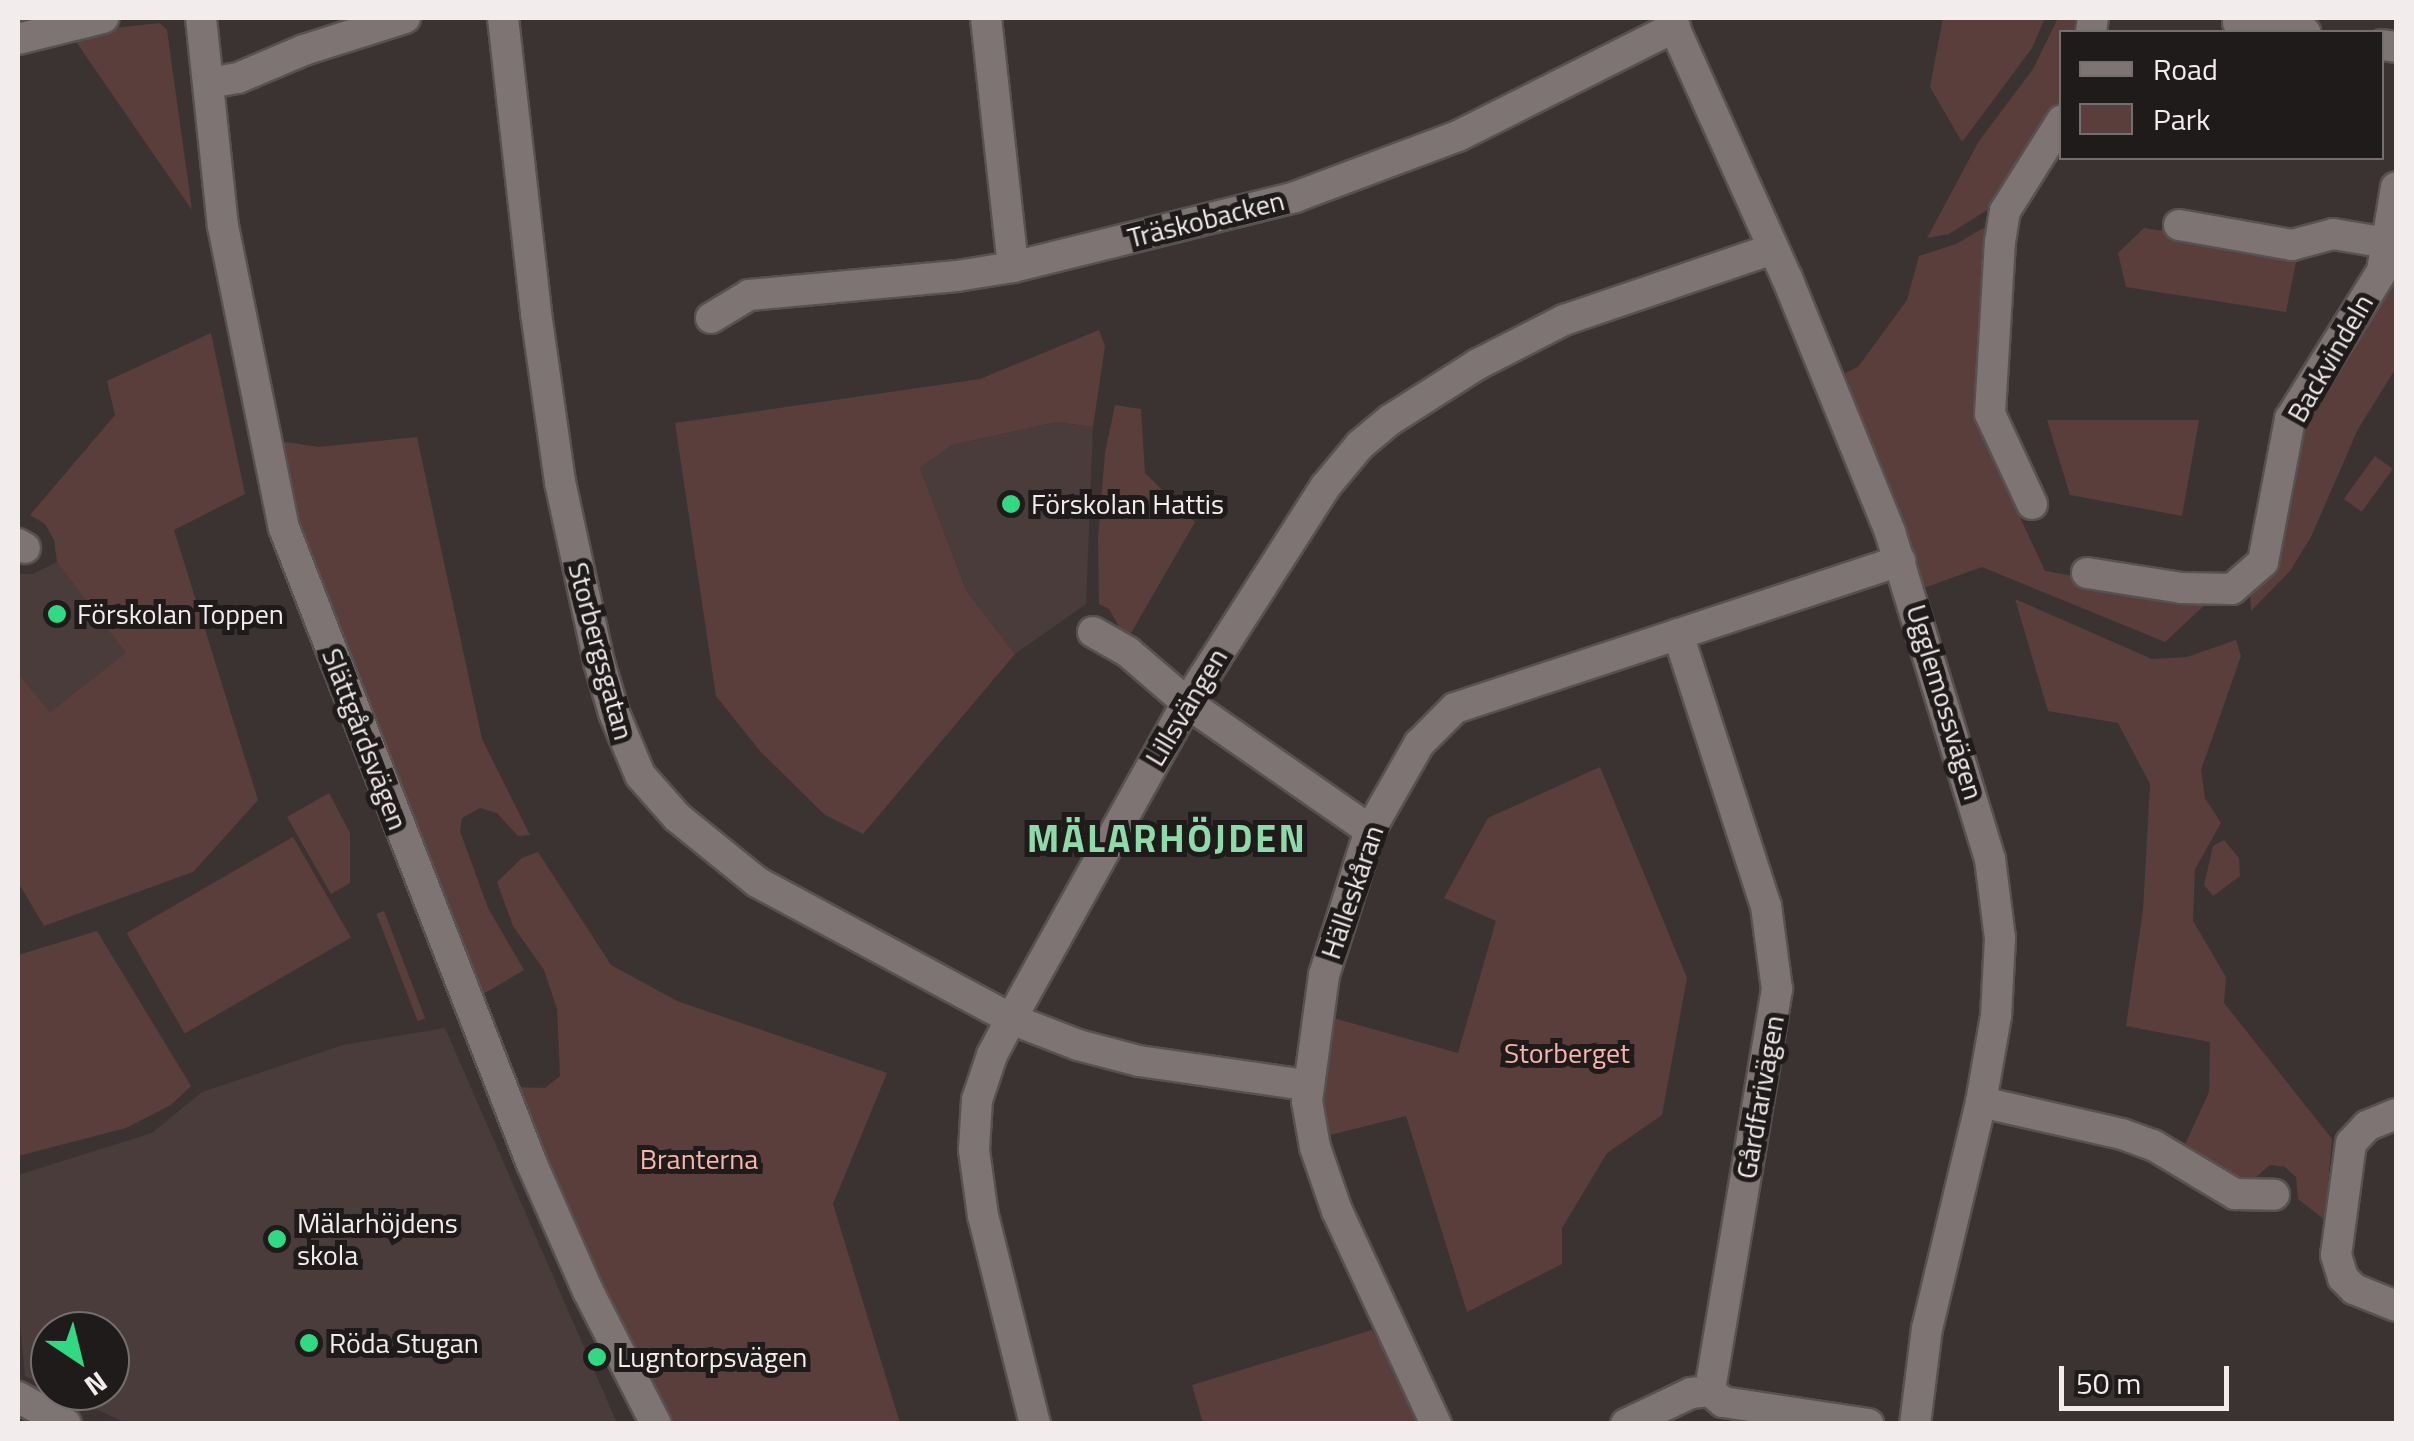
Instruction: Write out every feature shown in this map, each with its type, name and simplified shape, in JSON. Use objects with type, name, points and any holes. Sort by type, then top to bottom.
[{"type":"street","name":"Slättgårdsvägen","points":[[201,18],[223,226],[284,528],[532,1164],[588,1291],[656,1424]]},
{"type":"street","points":[[209,83],[238,78],[304,50],[405,18]]},
{"type":"street","name":"Storbergsgatan","points":[[504,18],[536,313],[560,482],[591,630],[630,758],[668,808],[757,882],[865,944],[1010,1019],[1078,1045],[1139,1061],[1306,1085]]},
{"type":"street","points":[[986,18],[1013,267]]},
{"type":"street","points":[[2238,18],[2238,22],[2292,30]]},
{"type":"street","points":[[18,39],[84,19]]},
{"type":"street","name":"Träskobacken","points":[[712,318],[749,295],[957,276],[1013,267],[1295,197],[1385,167],[1458,136],[1672,22]]},
{"type":"street","name":"Ugglemossvägen","points":[[1672,22],[1773,249],[1900,561],[1983,826],[1994,878],[2000,938],[1999,993],[1981,1102],[1926,1328],[1915,1424]]},
{"type":"street","points":[[2032,504],[1990,414],[2000,242],[2005,211],[2059,125]]},
{"type":"street","name":"Backvindeln","points":[[2087,574],[2182,588],[2232,589],[2263,562],[2290,419],[2382,271],[2396,187]]},
{"type":"street","points":[[2179,224],[2292,245],[2332,234],[2387,243]]},
{"type":"street","name":"Lillsvängen","points":[[1035,1424],[996,1274],[974,1150],[980,1087],[1010,1019],[1187,703],[1325,486],[1360,446],[1390,420],[1457,376],[1560,322],[1773,249]]},
{"type":"street","name":"Hälleskåran","points":[[1436,1424],[1337,1211],[1316,1146],[1306,1085],[1324,975],[1370,830],[1418,744],[1448,713],[1900,561]]},
{"type":"street","points":[[1093,632],[1128,652],[1187,703],[1370,830]]},
{"type":"street","name":"Gårdfarivägen","points":[[1678,634],[1766,906],[1778,989],[1710,1391]]},
{"type":"street","points":[[1981,1102],[2122,1134],[2153,1145],[2235,1194],[2274,1195]]},
{"type":"street","points":[[2396,1114],[2367,1126],[2351,1143],[2336,1255],[2343,1278],[2354,1289],[2396,1306]]},
{"type":"street","points":[[1626,1424],[1690,1393],[1710,1391],[1723,1402],[1868,1424]]},
{"type":"street","points":[[18,1397],[66,1424]]},
{"type":"shaded area","name":"Förskolan Hattis","points":[[1057,422],[1093,427],[1086,604],[1015,654],[966,590],[920,468],[952,445]]},
{"type":"shaded area","name":"Förskolan Toppen","points":[[57,562],[127,653],[50,712],[18,673],[18,574],[33,574]]},
{"type":"shaded area","name":"Mälarhöjdens skola","points":[[445,1028],[617,1423],[126,1423],[100,1411],[130,1411],[130,1311],[30,1311],[30,1378],[25,1376],[18,1302],[18,1175],[152,1133],[202,1092],[343,1045]]},
{"type":"green space","points":[[1943,18],[2045,18],[2032,48],[1962,142],[1930,87]]},
{"type":"green space","points":[[2058,18],[2083,18],[2081,30],[2059,30],[2059,104],[1992,207],[1949,234],[1927,238],[1979,141],[2033,69]]},
{"type":"green space","points":[[160,23],[167,30],[192,210],[70,33]]},
{"type":"green space","points":[[1987,226],[1978,417],[1983,438],[2045,571],[2210,600],[2165,642],[1982,567],[1921,589],[1845,373],[1858,367],[1907,300],[1919,256],[1956,244]]},
{"type":"green space","points":[[2144,228],[2298,252],[2286,312],[2126,287],[2118,253]]},
{"type":"green space","points":[[2396,249],[2396,368],[2358,429],[2311,537],[2290,571],[2251,611],[2250,588],[2299,422]]},
{"type":"green space","points":[[1099,330],[1105,346],[1093,427],[1057,422],[952,445],[920,468],[966,590],[1015,654],[863,834],[825,815],[760,751],[716,696],[675,423],[980,379]]},
{"type":"green space","points":[[211,333],[245,494],[174,530],[258,800],[193,872],[44,926],[18,882],[18,673],[50,712],[126,653],[57,562],[54,540],[45,524],[30,515],[115,415],[107,381]]},
{"type":"green space","points":[[1115,405],[1141,409],[1145,473],[1195,522],[1127,640],[1109,609],[1099,604],[1098,538],[1105,453]]},
{"type":"green space","points":[[2047,420],[2199,420],[2182,516],[2070,495]]},
{"type":"green space","points":[[417,437],[482,739],[530,835],[518,836],[497,813],[480,808],[462,818],[460,831],[488,908],[524,970],[480,996],[297,524],[278,441],[319,447]]},
{"type":"green space","points":[[2375,456],[2393,469],[2362,512],[2344,499]]},
{"type":"green space","points":[[2015,599],[2152,659],[2187,657],[2236,640],[2241,656],[2201,770],[2205,798],[2221,823],[2195,869],[2193,921],[2226,977],[2224,1003],[2332,1139],[2325,1220],[2298,1199],[2296,1177],[2285,1167],[2270,1165],[2246,1186],[2183,1149],[2209,1092],[2210,1042],[2126,1026],[2143,910],[2150,784],[2118,723],[2048,711]]},
{"type":"green space","name":"Storberget","points":[[1600,767],[1687,978],[1662,1115],[1607,1153],[1562,1228],[1562,1264],[1467,1312],[1406,1116],[1322,1137],[1321,1077],[1330,1017],[1458,1053],[1496,921],[1444,898],[1488,818]]},
{"type":"green space","points":[[329,793],[350,833],[350,883],[331,894],[287,817]]},
{"type":"green space","points":[[293,837],[351,937],[185,1033],[127,933]]},
{"type":"green space","points":[[2224,840],[2239,858],[2240,876],[2213,896],[2204,885],[2213,846]]},
{"type":"green space","name":"Branterna","points":[[538,852],[611,965],[677,1001],[887,1073],[833,1204],[900,1423],[675,1423],[580,1241],[516,1087],[545,1088],[560,1076],[557,1009],[544,970],[513,926],[497,882],[522,858]]},
{"type":"green space","points":[[384,911],[425,1018],[418,1021],[377,914]]},
{"type":"green space","points":[[97,931],[191,1086],[171,1105],[126,1128],[18,1156],[18,955]]},
{"type":"green space","points":[[1372,1330],[1411,1399],[1420,1423],[1203,1423],[1192,1385]]},
{"type":"place","name":"Förskolan Hattis","points":[[1011,504]]},
{"type":"place","name":"Förskolan Toppen","points":[[57,614]]},
{"type":"place","name":"Mälarhöjdens skola","points":[[277,1239]]},
{"type":"place","name":"Röda Stugan","points":[[309,1343]]},
{"type":"place","name":"Lugntorpsvägen","points":[[597,1357]]},
{"type":"district","name":"MÄLARHÖJDEN","points":[[1167,839]]}]
